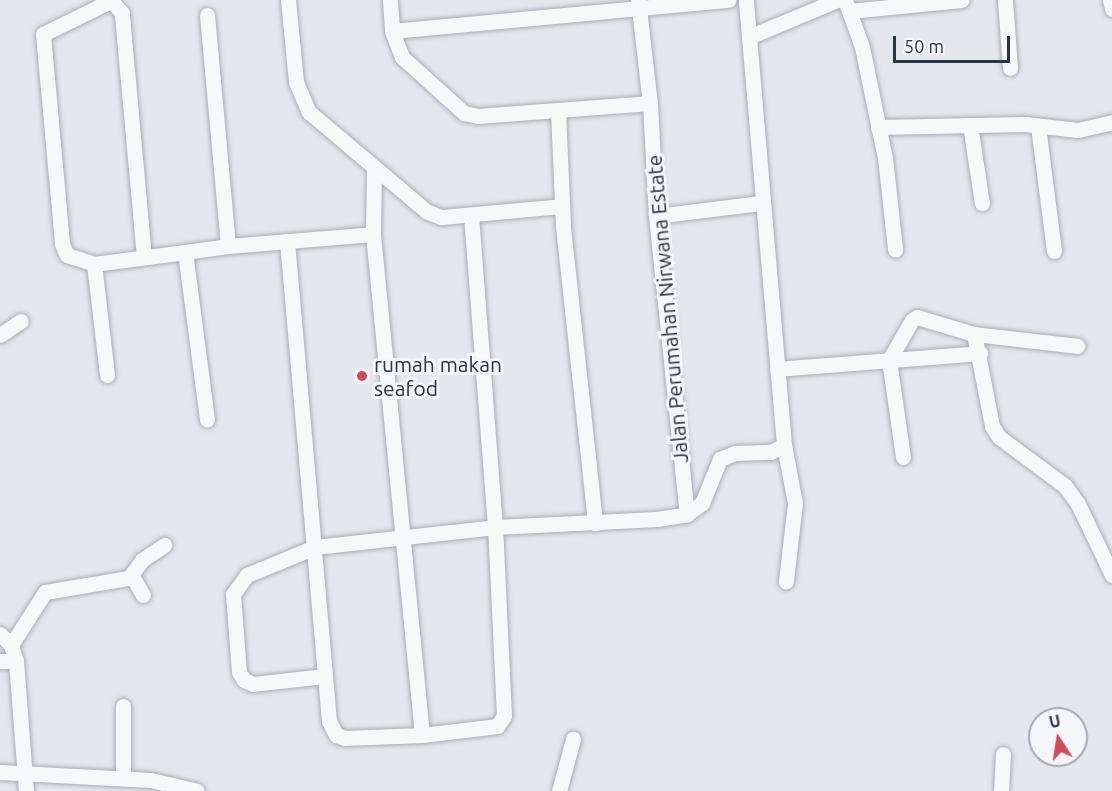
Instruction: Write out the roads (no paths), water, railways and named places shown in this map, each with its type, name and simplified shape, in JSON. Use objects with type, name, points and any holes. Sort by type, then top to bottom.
[{"type":"street","points":[[288,0],[299,97],[309,112],[433,215],[471,215],[562,206]]},
{"type":"street","points":[[390,0],[392,31],[402,57],[464,113],[558,111],[650,103]]},
{"type":"street","points":[[392,31],[639,5],[729,0]]},
{"type":"street","points":[[746,0],[751,36],[761,203],[783,445],[791,471],[795,503],[786,581]]},
{"type":"street","points":[[751,36],[837,0]]},
{"type":"street","points":[[895,249],[878,127],[862,47],[847,6],[961,0]]},
{"type":"street","points":[[1005,0],[1010,68]]},
{"type":"street","points":[[1110,0],[1112,9]]},
{"type":"street","points":[[144,257],[122,13],[113,3],[106,3],[48,28],[43,38],[62,244],[68,255],[94,264],[228,246],[373,234]]},
{"type":"street","name":"Jalan Perumahan Nirwana Estate","points":[[639,5],[650,103],[656,216],[687,514]]},
{"type":"street","points":[[207,15],[228,246]]},
{"type":"street","points":[[558,111],[562,206],[595,523]]},
{"type":"street","points":[[878,127],[1038,126],[1078,130],[1112,122]]},
{"type":"street","points":[[970,125],[982,203]]},
{"type":"street","points":[[1038,126],[1054,251]]},
{"type":"street","points":[[374,168],[373,234],[422,735]]},
{"type":"street","points":[[656,216],[761,203]]},
{"type":"street","points":[[287,241],[329,721],[336,735],[422,735],[497,726],[504,717],[495,527],[471,215]]},
{"type":"street","points":[[185,252],[207,420]]},
{"type":"street","points":[[94,264],[106,375]]},
{"type":"street","points":[[903,457],[889,360],[906,328],[917,317],[974,334],[1077,346]]},
{"type":"street","points":[[0,335],[21,321]]},
{"type":"street","points":[[974,334],[980,353],[992,426],[999,437],[1065,486],[1078,504],[1112,575]]},
{"type":"street","points":[[777,369],[980,353]]},
{"type":"street","points":[[325,676],[253,684],[244,680],[238,661],[233,594],[240,582],[260,568],[315,547],[495,527],[595,523],[687,514],[702,503],[720,459],[735,453],[771,452],[783,445]]},
{"type":"street","points":[[26,791],[26,775],[6,639],[45,592],[132,576],[142,560],[164,545]]},
{"type":"street","points":[[132,576],[143,595]]},
{"type":"street","points":[[123,706],[123,778]]},
{"type":"street","points":[[559,791],[573,739]]},
{"type":"street","points":[[1001,791],[1003,754]]},
{"type":"street","points":[[0,772],[123,778],[181,784],[196,791]]},
{"type":"place","name":"rumah makan seafod","points":[[362,376]]}]
